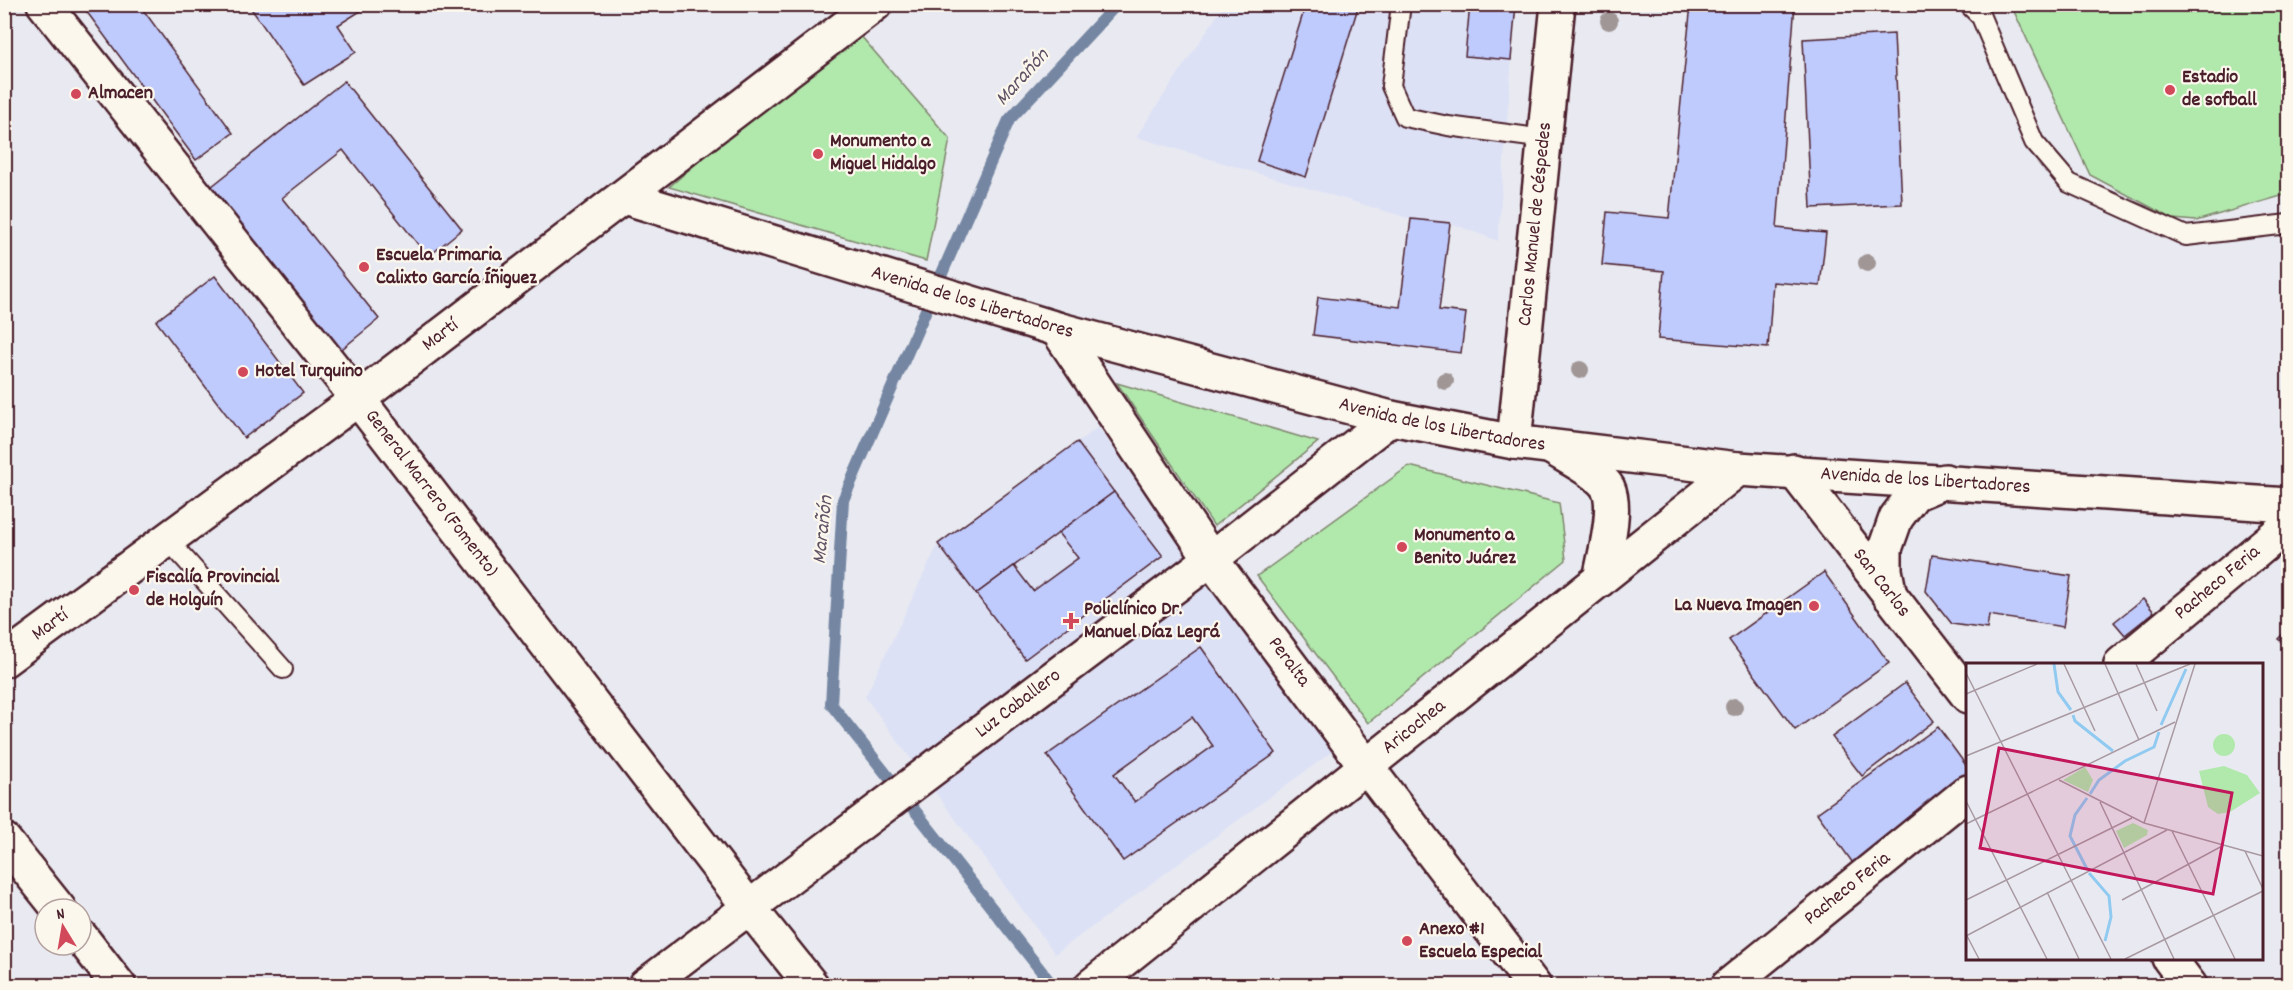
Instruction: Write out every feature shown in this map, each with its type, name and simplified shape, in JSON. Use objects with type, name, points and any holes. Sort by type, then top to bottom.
[{"type":"main road","name":"General Marrero (Fomento)","points":[[44,4],[358,399],[812,986]]},
{"type":"main road","name":"Martí","points":[[4,660],[358,399],[875,4]]},
{"type":"main road","name":"Carlos Manuel de Céspedes","points":[[1514,442],[1558,4]]},
{"type":"main road","name":"Avenida de los Libertadores","points":[[624,197],[1057,329],[1390,418],[1514,442],[1737,469],[2289,505]]},
{"type":"main road","name":"Peralta","points":[[1057,329],[1211,559],[1534,986]]},
{"type":"main road","name":"Luz Caballero","points":[[645,986],[748,906],[1211,559],[1390,418]]},
{"type":"main road","points":[[1551,447],[1596,476],[1608,488],[1612,508],[1600,580]]},
{"type":"main road","name":"Aricochea","points":[[1096,982],[1737,469]]},
{"type":"main road","name":"San Carlos","points":[[1794,471],[1966,693]]},
{"type":"main road","points":[[1890,596],[1885,570],[1885,549],[1896,518],[1914,494],[1945,481]]},
{"type":"main road","name":"Pacheco Feria","points":[[2122,663],[2289,525]]},
{"type":"main road","name":"Pacheco Feria","points":[[1728,986],[1966,794]]},
{"type":"main road","points":[[4,840],[49,897]]},
{"type":"main road","points":[[93,952],[119,986]]},
{"type":"main road","points":[[2170,960],[2190,986]]},
{"type":"lane","points":[[1401,4],[1391,86],[1405,117],[1448,126],[1545,138]]},
{"type":"lane","points":[[1968,4],[1981,17],[2034,142],[2069,183],[2186,236],[2289,224]]},
{"type":"lane","points":[[168,540],[283,669]]},
{"type":"shaded area","points":[[1224,5],[1516,5],[1498,241],[1450,223],[1411,219],[1136,137]]},
{"type":"shaded area","name":"Policlínico Dr. Manuel Díaz Legrá","points":[[1098,427],[1336,749],[1055,954],[865,697],[938,544]]},
{"type":"green space","name":"Estadio de sofball","points":[[2011,5],[2288,5],[2288,194],[2196,221],[2173,219],[2090,175]]},
{"type":"green space","points":[[854,28],[950,139],[926,261],[669,187]]},
{"type":"green space","points":[[1117,383],[1318,442],[1214,526]]},
{"type":"green space","points":[[1409,466],[1559,503],[1566,560],[1368,723],[1257,576]]},
{"type":"building","points":[[81,4],[139,4],[233,133],[196,160]]},
{"type":"building","points":[[248,4],[372,4],[338,25],[356,52],[304,85]]},
{"type":"building","points":[[1306,4],[1359,4],[1306,177],[1257,161]]},
{"type":"building","points":[[1470,4],[1516,4],[1511,60],[1465,56]]},
{"type":"building","points":[[1691,4],[1795,4],[1777,228],[1826,233],[1820,286],[1773,282],[1768,348],[1658,339],[1664,271],[1602,265],[1607,212],[1669,218]]},
{"type":"building","points":[[1894,34],[1902,204],[1811,208],[1803,39]]},
{"type":"building","points":[[344,81],[462,229],[428,257],[343,150],[282,198],[379,319],[337,353],[207,190]]},
{"type":"building","points":[[1411,219],[1450,223],[1439,310],[1466,313],[1461,353],[1313,335],[1318,297],[1400,307]]},
{"type":"building","points":[[215,276],[303,393],[244,438],[156,321]]},
{"type":"building","points":[[1077,442],[1114,492],[976,594],[938,544]]},
{"type":"building","points":[[1114,492],[1163,556],[1025,659],[976,594],[1014,566],[1033,591],[1078,558],[1058,533]]},
{"type":"building","points":[[1932,555],[2071,576],[2063,627],[1989,615],[1987,629],[1952,624],[1926,591]]},
{"type":"building","points":[[1824,572],[1889,663],[1795,730],[1729,640]]},
{"type":"building","points":[[2143,599],[2154,612],[2125,635],[2114,622]]},
{"type":"building","points":[[2288,629],[2288,647],[2278,639]]},
{"type":"building","points":[[1201,647],[1276,753],[1123,861],[1047,755]],"holes":[[[1192,717],[1213,746],[1135,802],[1114,774]]]},
{"type":"building","points":[[1905,683],[1934,721],[1862,776],[1832,737]]},
{"type":"building","points":[[1938,727],[1966,765],[1966,787],[1855,866],[1817,813]]},
{"type":"waterway","name":"Marañón","points":[[1053,986],[831,704],[843,500],[1009,120],[1117,4]]},
{"type":"place","name":"Estadio de sofball","points":[[2170,90]]},
{"type":"place","name":"Almacen","points":[[76,94]]},
{"type":"place","name":"Monumento a Miguel Hidalgo","points":[[818,154]]},
{"type":"place","name":"Escuela Primaria Calixto García Íñiguez","points":[[364,267]]},
{"type":"place","name":"Hotel Turquino","points":[[243,372]]},
{"type":"place","name":"Monumento a Benito Juárez","points":[[1402,547]]},
{"type":"place","name":"Fiscalía Provincial de Holguín","points":[[134,590]]},
{"type":"place","name":"La Nueva Imagen","points":[[1814,606]]},
{"type":"place","name":"Policlínico Dr. Manuel Díaz Legrá","points":[[1071,621]]},
{"type":"place","name":"Anexo #1 Escuela Especial","points":[[1407,941]]}]
